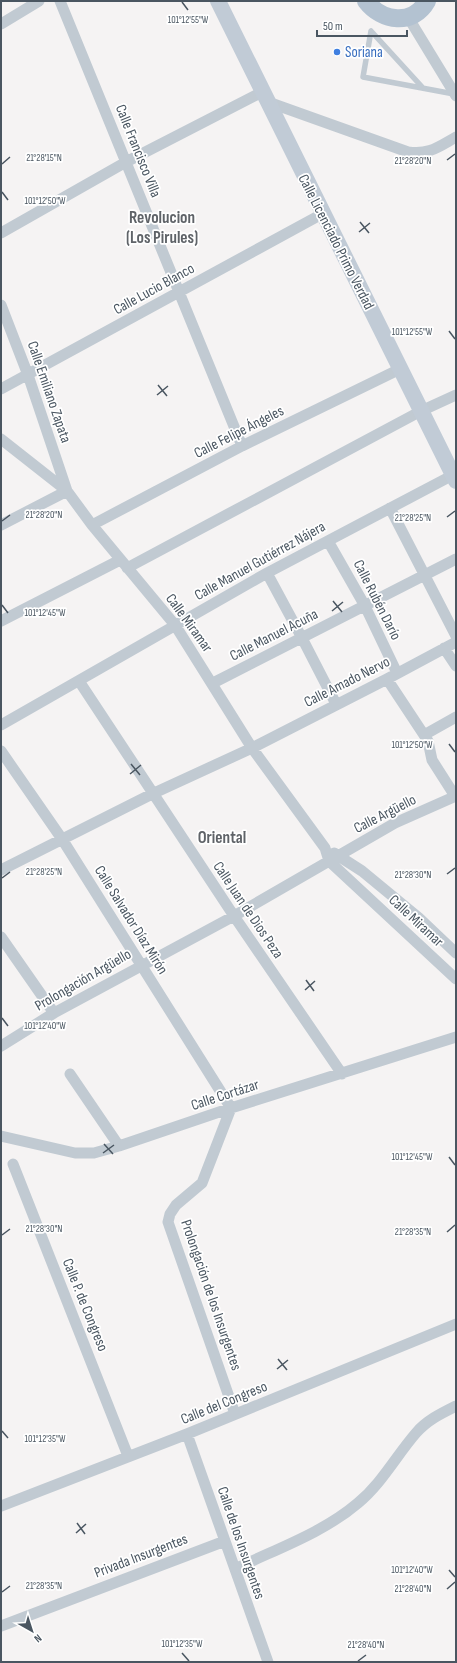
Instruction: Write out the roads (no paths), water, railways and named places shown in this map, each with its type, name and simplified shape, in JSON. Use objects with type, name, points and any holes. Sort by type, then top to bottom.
[{"type":"main road","points":[[366,1],[372,9],[383,16],[395,19],[408,17],[417,12],[427,1]]},
{"type":"street","points":[[1,24],[40,1]]},
{"type":"street","name":"Calle Francisco Villa","points":[[60,1],[242,446]]},
{"type":"street","name":"Calle Licenciado Primo Verdad","points":[[218,1],[322,214],[454,478]]},
{"type":"street","points":[[408,17],[455,95]]},
{"type":"street","points":[[1,232],[126,162],[265,97],[408,152],[422,154],[456,137]]},
{"type":"street","name":"Calle Lucio Blanco","points":[[1,389],[322,214]]},
{"type":"street","name":"Calle Emiliano Zapata","points":[[1,305],[28,375],[67,491]]},
{"type":"street","name":"Calle Felipe Ángeles","points":[[92,525],[242,446],[400,369]]},
{"type":"street","points":[[1,621],[124,564],[421,411],[456,395]]},
{"type":"street","name":"Calle Miramar","points":[[1,439],[67,491],[92,525],[175,625],[213,683],[252,748],[325,848],[329,861],[456,979]]},
{"type":"street","name":"Calle Manuel Gutiérrez Nájera","points":[[1,725],[267,573],[390,508],[454,478]]},
{"type":"street","points":[[1,525],[67,491]]},
{"type":"street","points":[[390,508],[456,636]]},
{"type":"street","name":"Calle Rubén Darío","points":[[328,541],[364,606],[397,673]]},
{"type":"street","name":"Calle Manuel Acuña","points":[[213,683],[456,559]]},
{"type":"street","points":[[267,573],[336,704]]},
{"type":"street","name":"Calle Amado Nervo","points":[[1,870],[152,794],[252,748],[456,642]]},
{"type":"street","points":[[444,648],[456,666]]},
{"type":"street","points":[[387,679],[428,741],[432,760],[455,796]]},
{"type":"street","name":"Calle Juan de Dios Peza","points":[[79,681],[152,794],[342,1074]]},
{"type":"street","points":[[424,735],[456,717]]},
{"type":"street","name":"Calle Salvador Díaz Mirón","points":[[1,751],[62,839],[231,1108]]},
{"type":"street","name":"Calle Argüello","points":[[329,861],[395,823],[455,796]]},
{"type":"street","name":"Calle Miramar","points":[[325,848],[339,855],[362,871],[419,918],[456,953]]},
{"type":"street","name":"Prolongación Argüello","points":[[1,1046],[54,1013],[141,964],[234,916],[329,861]]},
{"type":"street","points":[[1,937],[54,1013]]},
{"type":"street","name":"Calle Cortázar","points":[[1,1136],[75,1153],[94,1153],[456,1036]]},
{"type":"street","points":[[70,1074],[119,1146]]},
{"type":"street","name":"Prolongación de los Insurgentes","points":[[231,1108],[202,1183],[176,1205],[170,1214],[168,1222],[235,1414]]},
{"type":"street","name":"Calle P. de Congreso","points":[[13,1164],[128,1456]]},
{"type":"street","name":"Calle del Congreso","points":[[1,1506],[187,1434],[456,1324]]},
{"type":"street","points":[[234,1569],[334,1521],[358,1503],[384,1478],[420,1429],[428,1421],[456,1406]]},
{"type":"street","name":"Calle de los Insurgentes","points":[[187,1434],[268,1662]]},
{"type":"street","name":"Privada Insurgentes","points":[[1,1626],[225,1541]]},
{"type":"lane","points":[[423,88],[370,31],[363,77],[455,95]]},
{"type":"place","name":"Soriana","points":[[337,52]]},
{"type":"district","name":"Revolucion (Los Pirules)","points":[[162,228]]},
{"type":"district","name":"Oriental","points":[[222,838]]}]
